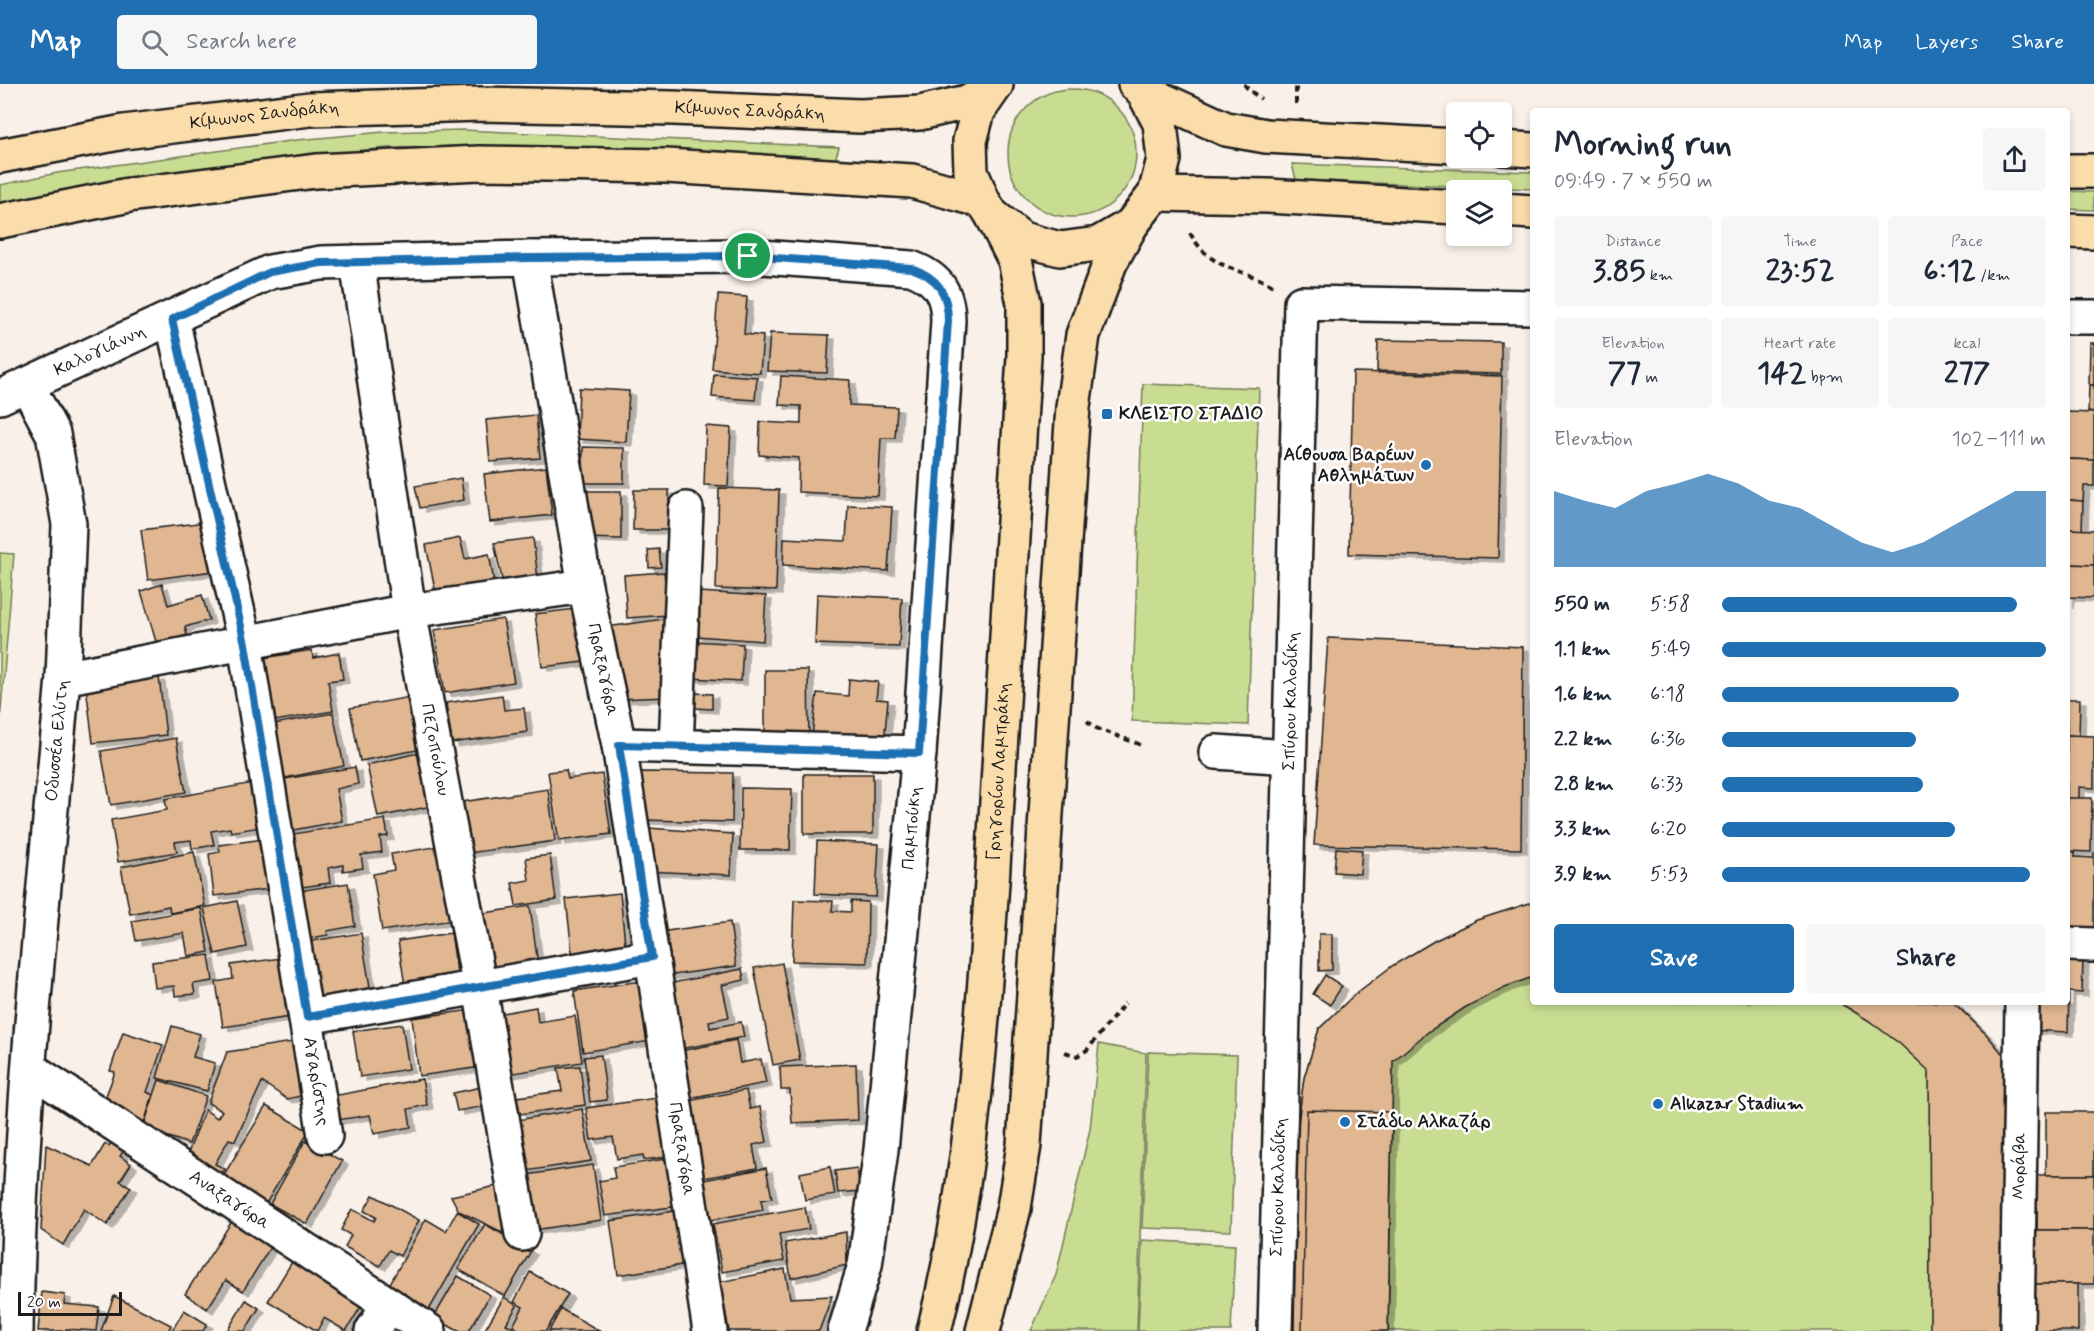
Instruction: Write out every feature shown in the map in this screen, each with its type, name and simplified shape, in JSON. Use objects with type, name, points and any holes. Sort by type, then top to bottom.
[{"type":"main road","name":"Κίμωνος Σανδράκη","points":[[0,156],[124,132],[310,109],[480,104],[673,108],[860,116],[920,113],[967,102],[996,85]]},
{"type":"main road","name":"Γρηγορίου Λαμπράκη","points":[[934,1331],[950,1270],[968,1156],[987,955],[1024,356],[1024,303],[1015,260],[971,172],[970,141],[978,111],[996,85]]},
{"type":"main road","points":[[1139,88],[1226,129],[1266,136],[1446,145]]},
{"type":"main road","points":[[983,1331],[1014,1208],[1024,1145],[1073,407],[1083,334],[1110,263],[1131,225],[1155,194],[1164,159],[1160,123],[1139,88]]},
{"type":"main road","points":[[1512,149],[1530,150]]},
{"type":"main road","points":[[0,221],[129,195],[316,171],[479,163],[666,166],[912,181],[987,208],[1022,239],[1060,249],[1098,244],[1131,225]]},
{"type":"main road","points":[[2070,171],[2094,171]]},
{"type":"main road","points":[[1155,194],[1268,196],[1446,206]]},
{"type":"main road","points":[[1512,211],[1530,212]]},
{"type":"main road","points":[[2070,231],[2094,232]]},
{"type":"street","name":"Καλογιάννη","points":[[14,391],[270,272],[321,263],[748,256],[911,268],[935,281],[944,293],[948,307],[948,321]]},
{"type":"street","name":"Πραξαγόρα","points":[[530,258],[585,586],[619,745],[710,1331]]},
{"type":"street","name":"Πεζοπούλου","points":[[357,262],[409,611],[480,988],[522,1234]]},
{"type":"street","points":[[1301,303],[1530,307]]},
{"type":"street","name":"Σπύρου Καλοδίκη","points":[[1275,1331],[1301,303]]},
{"type":"street","points":[[2070,316],[2094,317]]},
{"type":"street","name":"Αγαρίστης","points":[[172,319],[245,644],[325,1136]]},
{"type":"street","name":"Παμπούκη","points":[[845,1331],[865,1266],[882,1150],[919,753],[948,321]]},
{"type":"street","points":[[14,391],[53,434],[69,524],[63,678]]},
{"type":"street","points":[[676,746],[686,509]]},
{"type":"street","name":"Οδυσσέα Ελύτη","points":[[15,1331],[17,1243],[29,1068],[63,678],[409,611],[585,586]]},
{"type":"street","points":[[619,745],[919,753]]},
{"type":"street","points":[[1216,752],[1289,757]]},
{"type":"street","points":[[2070,944],[2094,945]]},
{"type":"street","points":[[307,1017],[652,957]]},
{"type":"street","name":"Μοράβα","points":[[2017,1331],[2022,1005]]},
{"type":"street","name":"Αναξαγόρα","points":[[29,1068],[380,1318],[429,1331]]},
{"type":"path","points":[[1244,84],[1261,99],[1266,108]]},
{"type":"path","points":[[1295,108],[1296,84]]},
{"type":"path","points":[[1190,233],[1212,260],[1229,269],[1262,280],[1301,303]]},
{"type":"path","points":[[1078,714],[1096,728],[1144,746]]},
{"type":"path","points":[[1061,1051],[1077,1056],[1087,1050],[1125,1003]]},
{"type":"green space","points":[[1072,89],[1097,94],[1117,108],[1131,128],[1136,153],[1131,178],[1117,198],[1097,212],[1072,217],[1047,212],[1027,198],[1013,178],[1008,153],[1013,128],[1027,108],[1047,94]]},
{"type":"green space","points":[[463,130],[839,147],[833,167],[464,146],[387,148],[184,170],[0,207],[0,185],[57,173],[297,140],[384,132]]},
{"type":"green space","points":[[1292,164],[1530,172],[1530,189],[1512,188],[1512,180],[1446,180],[1446,186],[1296,180]]},
{"type":"green space","points":[[2070,191],[2094,192],[2094,210],[2070,209]]},
{"type":"green space","points":[[1143,384],[1259,388],[1248,725],[1132,721]]},
{"type":"green space","points":[[0,553],[14,554],[0,722]]},
{"type":"green space","name":"Alkazar Stadium","points":[[1530,903],[1530,1005],[1956,1005],[1987,1035],[2011,1331],[1294,1331],[1297,1131],[1304,1078],[1319,1029],[1354,995],[1392,966],[1434,941],[1477,920]]},
{"type":"green space","points":[[1099,1044],[1146,1053],[1137,1331],[1031,1331],[1056,1275],[1090,1129]]},
{"type":"green space","points":[[1148,1052],[1237,1055],[1231,1231],[1142,1228]]},
{"type":"green space","points":[[1142,1240],[1235,1245],[1231,1331],[1138,1331]]},
{"type":"building","points":[[718,295],[747,297],[744,334],[763,336],[760,373],[712,369]]},
{"type":"building","points":[[770,333],[829,335],[827,373],[767,371]]},
{"type":"building","points":[[1378,340],[1501,342],[1501,374],[1377,371]]},
{"type":"building","points":[[2090,343],[2094,343],[2094,385],[2089,385]]},
{"type":"building","name":"Αίθουσα Βαρέων Αθλημάτων","points":[[1353,372],[1502,376],[1498,558],[1349,554]]},
{"type":"building","points":[[714,374],[757,377],[755,400],[712,397]]},
{"type":"building","points":[[781,376],[850,380],[849,405],[897,407],[895,438],[881,438],[878,496],[798,492],[799,458],[759,455],[760,422],[801,424],[801,406],[779,405]]},
{"type":"building","points":[[2089,385],[2094,385],[2094,413],[2088,412]]},
{"type":"building","points":[[579,388],[629,391],[626,442],[577,439]]},
{"type":"building","points":[[2070,412],[2094,413],[2094,460],[2070,459]]},
{"type":"building","points":[[536,415],[540,458],[490,462],[486,420]]},
{"type":"building","points":[[706,426],[731,428],[728,486],[704,485]]},
{"type":"building","points":[[583,447],[624,448],[624,483],[583,483]]},
{"type":"building","points":[[2070,459],[2094,460],[2094,486],[2084,486],[2083,501],[2070,500]]},
{"type":"building","points":[[546,467],[552,515],[490,522],[484,474]]},
{"type":"building","points":[[461,478],[464,500],[420,508],[415,486]]},
{"type":"building","points":[[719,488],[779,490],[776,591],[716,589]]},
{"type":"building","points":[[634,490],[669,490],[669,530],[633,530]]},
{"type":"building","points":[[586,491],[621,491],[621,539],[586,538]]},
{"type":"building","points":[[2070,500],[2083,501],[2082,530],[2070,529]]},
{"type":"building","points":[[848,505],[892,507],[888,571],[783,565],[784,538],[846,541]]},
{"type":"building","points":[[206,522],[213,571],[148,580],[141,530]]},
{"type":"building","points":[[2070,529],[2094,530],[2094,565],[2070,564]]},
{"type":"building","points":[[460,538],[465,559],[489,554],[495,587],[437,599],[426,545]]},
{"type":"building","points":[[533,538],[538,579],[503,584],[494,543]]},
{"type":"building","points":[[659,549],[661,567],[649,568],[648,550]]},
{"type":"building","points":[[2070,564],[2094,565],[2094,598],[2070,597]]},
{"type":"building","points":[[664,572],[668,615],[627,618],[624,575]]},
{"type":"building","points":[[162,584],[168,605],[202,595],[209,620],[185,627],[187,635],[157,645],[141,591]]},
{"type":"building","points":[[699,592],[766,596],[763,641],[696,636]]},
{"type":"building","points":[[817,594],[902,598],[899,647],[815,644]]},
{"type":"building","points":[[575,609],[583,662],[542,667],[535,614]]},
{"type":"building","points":[[671,618],[668,697],[619,699],[607,627]]},
{"type":"building","points":[[503,619],[514,682],[445,693],[434,630]]},
{"type":"building","points":[[1328,638],[1523,647],[1521,849],[1314,845]]},
{"type":"building","points":[[693,641],[743,644],[741,681],[691,678]]},
{"type":"building","points":[[312,650],[313,658],[339,653],[343,679],[328,681],[333,711],[269,722],[258,659]]},
{"type":"building","points":[[765,670],[808,670],[809,739],[765,740]]},
{"type":"building","points":[[159,677],[166,735],[93,743],[86,686]]},
{"type":"building","points":[[849,679],[878,682],[876,699],[888,700],[884,742],[812,736],[817,693],[848,696]]},
{"type":"building","points":[[694,693],[712,694],[712,709],[694,708]]},
{"type":"building","points":[[421,695],[424,707],[409,710],[417,750],[360,761],[350,708]]},
{"type":"building","points":[[502,695],[504,710],[524,708],[527,732],[452,743],[446,703]]},
{"type":"building","points":[[2070,699],[2080,699],[2079,736],[2070,735]]},
{"type":"building","points":[[333,713],[344,766],[285,778],[274,724]]},
{"type":"building","points":[[2070,735],[2094,736],[2094,788],[2079,787],[2079,799],[2070,798]]},
{"type":"building","points":[[176,738],[186,792],[111,805],[101,751]]},
{"type":"building","points":[[430,750],[442,804],[378,817],[367,765]]},
{"type":"building","points":[[355,767],[358,784],[336,789],[342,821],[288,831],[279,780]]},
{"type":"building","points":[[566,770],[568,779],[602,774],[611,834],[559,841],[548,772]]},
{"type":"building","points":[[640,772],[733,773],[732,822],[639,820]]},
{"type":"building","points":[[804,774],[873,774],[873,834],[804,834]]},
{"type":"building","points":[[253,783],[261,827],[231,832],[230,828],[211,831],[214,845],[192,849],[191,840],[175,842],[177,852],[118,862],[111,820],[167,810],[165,799]]},
{"type":"building","points":[[741,788],[792,789],[790,850],[740,850]]},
{"type":"building","points":[[548,789],[555,841],[469,853],[462,802]]},
{"type":"building","points":[[2070,798],[2092,798],[2091,852],[2070,851]]},
{"type":"building","points":[[385,819],[388,836],[380,837],[382,852],[361,855],[363,868],[343,871],[343,865],[328,868],[330,883],[295,888],[287,835]]},
{"type":"building","points":[[648,828],[733,834],[731,875],[645,871]]},
{"type":"building","points":[[264,839],[269,889],[214,896],[209,854],[220,852],[219,845]]},
{"type":"building","points":[[817,841],[879,844],[876,897],[815,894]]},
{"type":"building","points":[[447,845],[459,919],[382,931],[373,874],[394,870],[391,854]]},
{"type":"building","points":[[1336,848],[1362,850],[1360,874],[1334,872]]},
{"type":"building","points":[[2070,851],[2075,852],[2075,857],[2094,858],[2094,930],[2070,930]]},
{"type":"building","points":[[194,852],[205,906],[170,913],[169,906],[130,914],[121,867]]},
{"type":"building","points":[[550,855],[556,900],[516,906],[512,883],[529,880],[526,858]]},
{"type":"building","points":[[348,883],[355,926],[327,931],[328,935],[306,939],[298,891]]},
{"type":"building","points":[[620,893],[626,954],[573,960],[566,899]]},
{"type":"building","points":[[794,900],[833,901],[832,911],[851,912],[851,901],[868,902],[867,963],[792,961]]},
{"type":"building","points":[[237,901],[247,947],[215,954],[204,908]]},
{"type":"building","name":"Στάδιο Αλκαζάρ","points":[[1530,903],[1530,978],[1505,987],[1466,1007],[1428,1032],[1393,1061],[1388,1331],[1294,1331],[1297,1131],[1304,1078],[1319,1029],[1354,995],[1392,966],[1434,941],[1477,920]]},
{"type":"building","points":[[530,906],[538,965],[486,972],[478,914]]},
{"type":"building","points":[[201,908],[209,952],[188,956],[184,933],[136,941],[132,921]]},
{"type":"building","points":[[730,922],[736,966],[666,976],[660,932]]},
{"type":"building","points":[[361,933],[372,999],[317,1008],[306,942]]},
{"type":"building","points":[[451,933],[458,979],[405,986],[398,941]]},
{"type":"building","points":[[1319,934],[1332,934],[1332,970],[1319,971]]},
{"type":"building","points":[[209,955],[213,981],[193,984],[195,994],[175,996],[174,986],[155,988],[152,962]]},
{"type":"building","points":[[288,957],[297,1016],[223,1027],[216,982],[233,979],[231,965]]},
{"type":"building","points":[[2070,959],[2083,960],[2082,993],[2070,992]]},
{"type":"building","points":[[782,963],[800,1060],[773,1065],[754,968]]},
{"type":"building","points":[[742,969],[744,980],[722,985],[729,1017],[709,1021],[710,1028],[741,1022],[744,1037],[680,1049],[667,984]]},
{"type":"building","points":[[1325,975],[1342,986],[1330,1005],[1313,994]]},
{"type":"building","points":[[641,981],[651,1041],[583,1052],[574,991]]},
{"type":"building","points":[[1843,1005],[1956,1005],[1987,1035],[2016,1070],[2011,1331],[1930,1331],[1929,1071],[1900,1044]]},
{"type":"building","points":[[2029,1005],[2069,1005],[2068,1032],[2028,1030]]},
{"type":"building","points":[[536,1007],[538,1022],[575,1016],[582,1062],[508,1074],[497,1014]]},
{"type":"building","points":[[472,1010],[481,1067],[419,1076],[412,1018]]},
{"type":"building","points":[[402,1024],[409,1069],[360,1077],[353,1031]]},
{"type":"building","points":[[172,1026],[200,1034],[193,1057],[215,1063],[207,1091],[157,1078]]},
{"type":"building","points":[[123,1032],[163,1045],[147,1092],[153,1095],[144,1123],[104,1101],[115,1072],[110,1071]]},
{"type":"building","points":[[736,1040],[740,1063],[761,1059],[766,1083],[689,1098],[680,1051]]},
{"type":"building","points":[[299,1041],[310,1094],[287,1099],[262,1082],[235,1141],[229,1139],[215,1164],[225,1169],[219,1178],[186,1158],[205,1110],[217,1118],[222,1111],[208,1103],[227,1052]]},
{"type":"building","points":[[601,1055],[607,1100],[590,1102],[584,1057]]},
{"type":"building","points":[[856,1064],[858,1120],[792,1123],[790,1090],[781,1090],[780,1067]]},
{"type":"building","points":[[580,1066],[585,1105],[520,1114],[517,1097],[562,1091],[558,1068]]},
{"type":"building","points":[[422,1079],[427,1105],[408,1109],[411,1127],[374,1134],[370,1115],[337,1120],[333,1096]]},
{"type":"building","points":[[159,1080],[206,1096],[189,1144],[143,1128]]},
{"type":"building","points":[[482,1087],[486,1106],[457,1111],[453,1093]]},
{"type":"building","points":[[746,1090],[750,1109],[760,1107],[767,1142],[753,1145],[757,1168],[704,1178],[688,1101]]},
{"type":"building","points":[[664,1097],[673,1156],[644,1160],[643,1155],[617,1159],[613,1137],[591,1140],[586,1108]]},
{"type":"building","points":[[266,1106],[309,1131],[264,1207],[220,1181]]},
{"type":"building","points":[[582,1109],[591,1161],[526,1171],[517,1120]]},
{"type":"building","points":[[1307,1110],[1392,1112],[1388,1331],[1302,1331]]},
{"type":"building","points":[[2046,1112],[2094,1112],[2094,1175],[2046,1175]]},
{"type":"building","points":[[305,1141],[342,1161],[307,1224],[270,1204]]},
{"type":"building","points":[[111,1142],[125,1149],[120,1156],[131,1164],[120,1181],[131,1187],[107,1225],[84,1209],[63,1245],[41,1230],[46,1145],[92,1166],[105,1144],[109,1146]]},
{"type":"building","points":[[672,1158],[679,1206],[605,1216],[599,1181],[615,1178],[613,1167]]},
{"type":"building","points":[[593,1165],[601,1220],[534,1230],[526,1175]]},
{"type":"building","points":[[830,1167],[835,1195],[805,1200],[800,1173]]},
{"type":"building","points":[[766,1168],[772,1198],[761,1200],[763,1210],[711,1220],[704,1180]]},
{"type":"building","points":[[857,1168],[860,1191],[838,1193],[835,1171]]},
{"type":"building","points":[[2037,1175],[2094,1175],[2094,1230],[2037,1230]]},
{"type":"building","points":[[501,1185],[508,1232],[504,1233],[459,1211],[451,1196]]},
{"type":"building","points":[[373,1195],[419,1220],[400,1256],[389,1250],[380,1266],[345,1247],[351,1235],[341,1230],[352,1209],[374,1221],[376,1217],[364,1211]]},
{"type":"building","points":[[805,1207],[809,1229],[779,1234],[784,1261],[722,1272],[713,1224]]},
{"type":"building","points":[[680,1210],[688,1264],[618,1275],[610,1221]]},
{"type":"building","points":[[457,1211],[479,1224],[429,1310],[388,1287],[426,1219],[446,1231]]},
{"type":"building","points":[[232,1221],[271,1246],[243,1291],[226,1280],[207,1309],[185,1294]]},
{"type":"building","points":[[485,1224],[531,1251],[505,1296],[458,1269]]},
{"type":"building","points":[[2036,1230],[2094,1230],[2094,1284],[2029,1284],[2028,1238],[2036,1237]]},
{"type":"building","points":[[846,1232],[847,1265],[791,1278],[785,1243]]},
{"type":"building","points":[[295,1257],[362,1305],[346,1331],[324,1318],[317,1331],[268,1301]]},
{"type":"building","points":[[785,1269],[790,1298],[832,1296],[819,1331],[729,1331],[720,1282]]},
{"type":"building","points":[[530,1272],[568,1294],[546,1331],[521,1331],[513,1326],[523,1307],[514,1302]]},
{"type":"building","points":[[458,1276],[490,1295],[469,1331],[458,1331],[434,1317]]},
{"type":"building","points":[[2029,1284],[2078,1284],[2078,1331],[2028,1331]]},
{"type":"building","points":[[42,1292],[65,1295],[64,1304],[99,1307],[96,1331],[66,1329],[65,1331],[38,1331]]},
{"type":"building","points":[[114,1296],[171,1325],[168,1331],[101,1331]]},
{"type":"building","points":[[504,1297],[517,1306],[506,1324],[518,1331],[484,1331]]},
{"type":"building","points":[[246,1300],[259,1308],[245,1331],[227,1331]]},
{"type":"building","points":[[561,1309],[600,1331],[549,1331]]},
{"type":"building","points":[[184,1310],[207,1324],[203,1331],[172,1331]]},
{"type":"place","name":"ΚΛΕΙΣΤΟ ΣΤΑΔΙΟ","points":[[1107,414]]},
{"type":"place","name":"Αίθουσα Βαρέων Αθλημάτων","points":[[1426,465]]},
{"type":"place","name":"Alkazar Stadium","points":[[1658,1104]]},
{"type":"place","name":"Στάδιο Αλκαζάρ","points":[[1345,1122]]},
{"type":"route","points":[[748,256],[911,268],[935,281],[944,293],[948,307],[948,321],[919,753],[619,745],[652,957],[307,1017],[245,644],[172,319],[270,272],[321,263],[748,256]]}]
